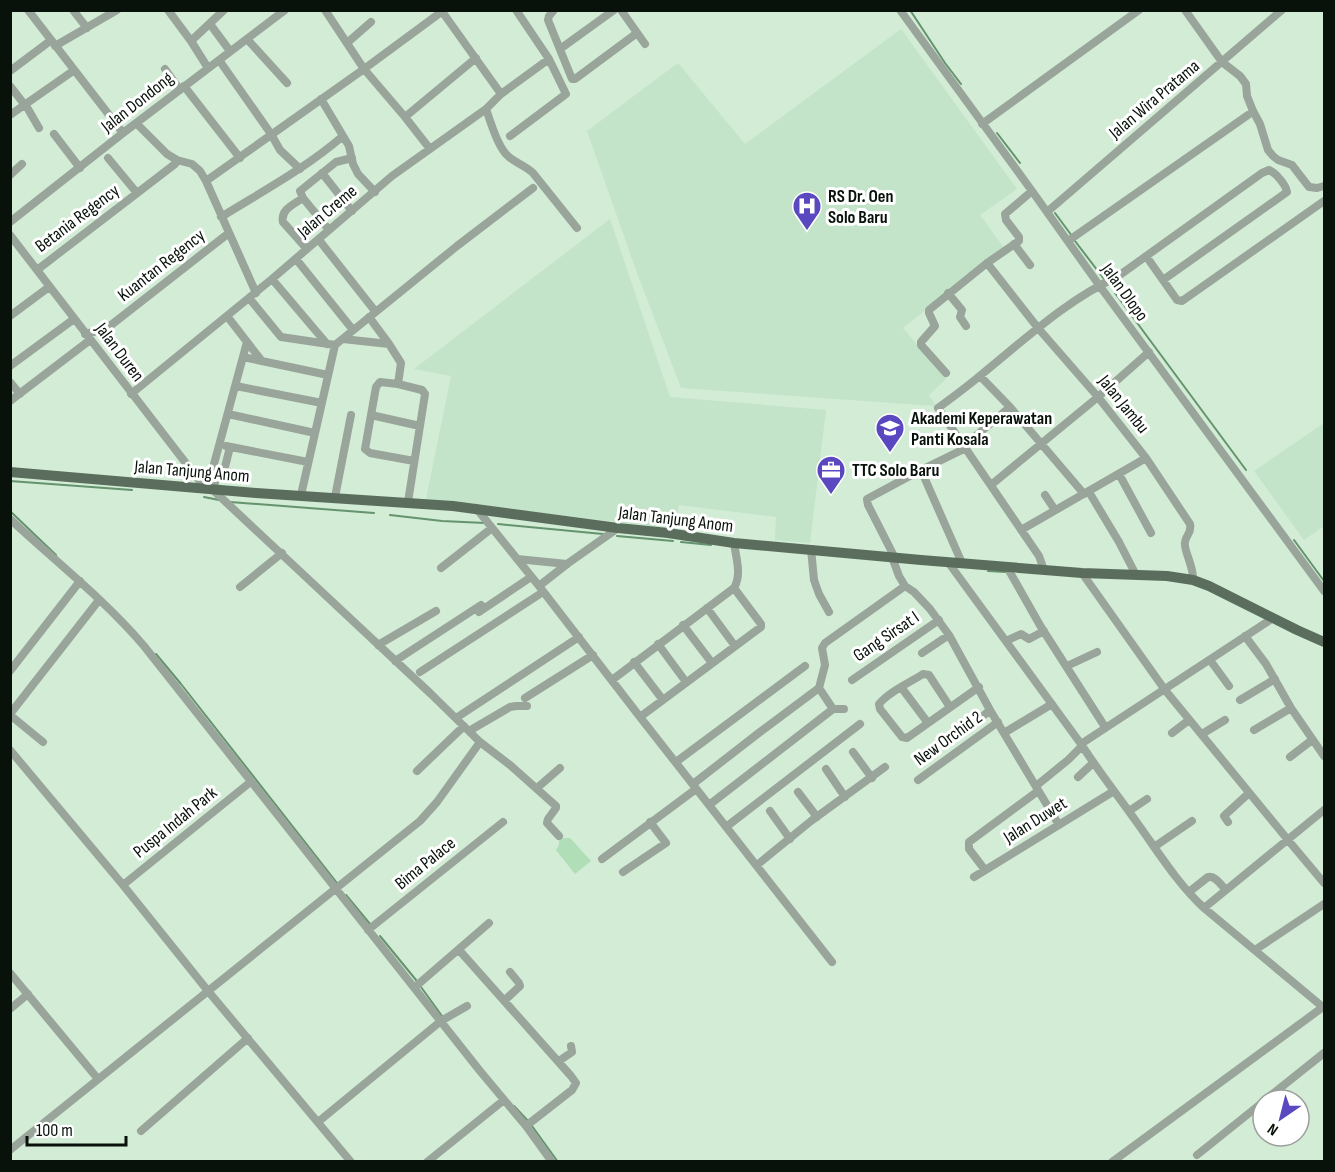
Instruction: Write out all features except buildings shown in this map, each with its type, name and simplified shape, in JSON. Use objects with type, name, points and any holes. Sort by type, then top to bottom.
[{"type":"main road","name":"Jalan Tanjung Anom","points":[[10,472],[213,492],[335,497],[476,508],[734,543],[894,558],[1082,573],[1167,576],[1193,580],[1209,586],[1324,641]]},
{"type":"street","points":[[28,10],[123,133]]},
{"type":"street","points":[[73,10],[87,28]]},
{"type":"street","points":[[10,71],[53,43],[87,28],[117,10]]},
{"type":"street","points":[[168,10],[208,68]]},
{"type":"street","points":[[191,41],[225,10]]},
{"type":"street","name":"Jalan Dondong","points":[[10,222],[285,10]]},
{"type":"street","points":[[325,10],[364,69],[430,148]]},
{"type":"street","points":[[554,10],[548,20],[573,80],[637,33]]},
{"type":"street","points":[[560,49],[614,10]]},
{"type":"street","points":[[621,10],[645,44]]},
{"type":"street","name":"Jalan Dlopo","points":[[900,10],[1047,212],[1072,238],[1099,285],[1324,591]]},
{"type":"street","points":[[982,124],[1139,10]]},
{"type":"street","points":[[1185,10],[1222,62],[1240,76],[1246,84],[1247,96],[1272,156],[1292,165],[1309,187],[1324,186]]},
{"type":"street","name":"Jalan Wira Pratama","points":[[1047,212],[1282,10]]},
{"type":"street","points":[[206,181],[442,11],[501,94]]},
{"type":"street","points":[[510,136],[566,94],[549,59],[520,12]]},
{"type":"street","points":[[347,43],[371,22]]},
{"type":"street","points":[[210,24],[230,51]]},
{"type":"street","points":[[247,39],[287,83]]},
{"type":"street","points":[[405,117],[476,58]]},
{"type":"street","name":"Jalan Creme","points":[[131,394],[296,259],[392,176],[486,109],[501,94],[549,59]]},
{"type":"street","points":[[219,60],[272,134],[279,150],[300,169]]},
{"type":"street","points":[[165,69],[240,158]]},
{"type":"street","points":[[10,115],[73,71]]},
{"type":"street","points":[[10,86],[39,128]]},
{"type":"street","points":[[321,99],[349,146],[358,174],[375,192]]},
{"type":"street","points":[[486,109],[504,151],[533,173],[578,228]]},
{"type":"street","points":[[1072,238],[1248,115]]},
{"type":"street","points":[[136,123],[167,154],[177,160],[192,164],[200,171],[252,295],[280,337],[331,344],[343,339],[533,188]]},
{"type":"street","points":[[54,134],[80,168]]},
{"type":"street","points":[[221,217],[300,169],[343,136]]},
{"type":"street","name":"Betania Regency","points":[[108,158],[137,193]]},
{"type":"street","points":[[329,230],[303,198],[300,190],[336,162],[352,158]]},
{"type":"street","points":[[10,175],[22,164]]},
{"type":"street","name":"Betania Regency","points":[[37,270],[175,164]]},
{"type":"street","points":[[1044,570],[1039,556],[938,408],[1038,328],[1099,285],[1117,277],[1267,171],[1274,172],[1287,188],[1287,192],[1163,280]]},
{"type":"street","points":[[322,173],[352,211]]},
{"type":"street","points":[[946,373],[922,347],[921,343],[935,326],[929,310],[1020,239],[1006,220],[1005,214],[1032,190]]},
{"type":"street","points":[[303,198],[284,212],[282,218],[307,249]]},
{"type":"street","points":[[1146,256],[1177,300],[1185,300],[1324,201]]},
{"type":"street","name":"Kuantan Regency","points":[[10,401],[88,337],[106,329],[225,236]]},
{"type":"street","points":[[318,240],[372,314],[401,363],[398,384]]},
{"type":"street","name":"Jalan Duren","points":[[12,241],[37,270],[178,453],[213,492],[282,553],[480,742],[556,806],[547,823],[559,836]]},
{"type":"street","points":[[1014,244],[1030,266]]},
{"type":"street","points":[[296,259],[352,330]]},
{"type":"street","name":"Jalan Jambu","points":[[987,263],[1146,458],[1190,524],[1191,532],[1184,543],[1192,567],[1193,580]]},
{"type":"street","points":[[1107,296],[1117,277]]},
{"type":"street","points":[[272,279],[331,344],[328,375],[301,495]]},
{"type":"street","points":[[10,316],[49,287]]},
{"type":"street","points":[[948,293],[962,310],[960,317],[966,326]]},
{"type":"street","points":[[227,316],[261,360]]},
{"type":"street","points":[[10,366],[74,319]]},
{"type":"street","points":[[343,339],[389,344]]},
{"type":"street","points":[[218,472],[214,467],[219,445],[248,342]]},
{"type":"street","points":[[991,485],[1149,352]]},
{"type":"street","points":[[243,357],[328,375]]},
{"type":"street","points":[[980,376],[1087,493],[1119,542],[1136,575]]},
{"type":"street","points":[[10,382],[20,394]]},
{"type":"street","points":[[408,502],[425,397],[424,392],[398,384],[382,382],[377,384],[365,446],[367,451],[414,461]]},
{"type":"street","points":[[236,386],[322,403]]},
{"type":"street","points":[[1010,407],[965,447],[867,499],[894,558],[899,576],[905,586],[914,592],[939,620],[949,635],[990,710],[1059,825]]},
{"type":"street","points":[[228,414],[315,433]]},
{"type":"street","points":[[335,497],[351,415]]},
{"type":"street","points":[[371,416],[420,426]]},
{"type":"street","points":[[219,445],[308,462]]},
{"type":"street","points":[[213,492],[218,472],[225,467],[230,447]]},
{"type":"street","points":[[1021,530],[1146,458]]},
{"type":"street","points":[[921,470],[962,563]]},
{"type":"street","points":[[1119,474],[1151,533]]},
{"type":"street","points":[[1045,495],[1055,510]]},
{"type":"street","points":[[476,508],[832,962]]},
{"type":"street","points":[[10,519],[130,629],[504,1100],[529,1124],[552,1161]]},
{"type":"street","points":[[441,568],[492,528]]},
{"type":"street","points":[[420,672],[541,589],[567,564],[618,528]]},
{"type":"street","points":[[612,681],[734,588],[739,571],[734,543]]},
{"type":"street","points":[[811,549],[814,580],[830,612]]},
{"type":"street","points":[[240,587],[282,553]]},
{"type":"street","points":[[517,560],[567,564]]},
{"type":"street","points":[[948,562],[1189,892],[1204,908],[1324,1007],[1112,1161]]},
{"type":"street","points":[[1007,567],[1044,631],[1105,727]]},
{"type":"street","points":[[1082,573],[1165,690],[1324,883]]},
{"type":"street","points":[[395,661],[531,576]]},
{"type":"street","points":[[10,671],[80,581]]},
{"type":"street","points":[[602,859],[760,732],[819,688],[825,665],[822,648],[825,643],[905,586]]},
{"type":"street","points":[[640,717],[762,625],[734,588]]},
{"type":"street","points":[[43,742],[10,715],[99,600]]},
{"type":"street","points":[[707,608],[735,646]]},
{"type":"street","points":[[378,645],[436,611]]},
{"type":"street","points":[[985,870],[969,849],[969,842],[1037,788],[1082,745],[1105,727],[1273,618]]},
{"type":"street","name":"Gang Sirsat I","points":[[852,680],[939,620]]},
{"type":"street","points":[[683,625],[712,663]]},
{"type":"street","points":[[1006,641],[1021,634],[1029,639],[1044,631]]},
{"type":"street","points":[[922,653],[949,635]]},
{"type":"street","points":[[1245,636],[1324,756]]},
{"type":"street","points":[[456,718],[579,637]]},
{"type":"street","points":[[658,644],[686,682]]},
{"type":"street","points":[[1067,666],[1097,652]]},
{"type":"street","points":[[417,771],[466,729],[510,707],[526,702],[593,655]]},
{"type":"street","points":[[1210,660],[1229,686]]},
{"type":"street","points":[[634,662],[663,700]]},
{"type":"street","points":[[676,762],[805,666]]},
{"type":"street","points":[[950,707],[928,674],[923,674],[901,687],[879,704],[880,709],[904,738],[907,738],[978,687]]},
{"type":"street","points":[[1240,700],[1275,679]]},
{"type":"street","points":[[901,687],[928,723]]},
{"type":"street","points":[[819,688],[833,709]]},
{"type":"street","points":[[1004,733],[1052,704]]},
{"type":"street","points":[[1254,730],[1291,708]]},
{"type":"street","points":[[709,805],[833,709],[844,709]]},
{"type":"street","points":[[970,727],[990,710]]},
{"type":"street","points":[[1172,733],[1190,720]]},
{"type":"street","points":[[1202,734],[1225,720]]},
{"type":"street","name":"New Orchid 2","points":[[918,780],[998,723]]},
{"type":"street","points":[[726,827],[860,724]]},
{"type":"street","points":[[1290,757],[1312,740]]},
{"type":"street","points":[[10,1150],[429,813],[480,742]]},
{"type":"street","points":[[10,750],[351,1161]]},
{"type":"street","points":[[853,752],[872,778]]},
{"type":"street","points":[[1078,777],[1093,763]]},
{"type":"street","points":[[757,865],[885,767]]},
{"type":"street","points":[[537,788],[560,768]]},
{"type":"street","points":[[826,770],[844,797]]},
{"type":"street","name":"Puspa Indah Park","points":[[123,885],[248,784]]},
{"type":"street","name":"Jalan Duwet","points":[[974,878],[1114,790]]},
{"type":"street","points":[[798,792],[817,817]]},
{"type":"street","points":[[1228,822],[1225,815],[1250,793]]},
{"type":"street","points":[[1129,811],[1147,799]]},
{"type":"street","points":[[1204,908],[1324,810]]},
{"type":"street","points":[[770,812],[790,839]]},
{"type":"street","points":[[1154,847],[1192,821]]},
{"type":"street","name":"Bima Palace","points":[[369,930],[503,822]]},
{"type":"street","points":[[623,872],[666,843],[650,822]]},
{"type":"street","points":[[1189,892],[1210,876],[1214,877],[1226,890]]},
{"type":"street","points":[[1255,950],[1324,904]]},
{"type":"street","points":[[415,987],[489,923]]},
{"type":"street","points":[[459,950],[575,1081],[576,1086],[572,1090],[529,1124]]},
{"type":"street","points":[[505,1000],[520,986],[510,972]]},
{"type":"street","points":[[10,974],[98,1079]]},
{"type":"street","points":[[10,1009],[28,994]]},
{"type":"street","points":[[318,1122],[441,1021],[467,1006]]},
{"type":"street","points":[[141,1131],[248,1038]]},
{"type":"street","points":[[559,1061],[572,1052],[571,1046]]},
{"type":"street","points":[[1280,1088],[1324,1053]]},
{"type":"street","points":[[427,1161],[504,1100]]},
{"type":"street","points":[[1197,1155],[1251,1111]]},
{"type":"shaded area","name":"RS Dr. Oen Solo Baru","points":[[901,29],[1017,189],[980,215],[1004,248],[903,328],[946,379],[929,395],[936,406],[681,388],[587,131],[678,63],[745,144]]},
{"type":"shaded area","points":[[610,219],[670,397],[826,410],[810,543],[775,540],[776,517],[679,505],[674,529],[426,499],[451,376],[414,369]]},
{"type":"shaded area","points":[[1324,423],[1324,526],[1304,540],[1254,471]]},
{"type":"shaded area","points":[[563,838],[570,838],[591,861],[575,874],[556,850],[559,841]]},
{"type":"waterway","points":[[910,10],[961,84]]},
{"type":"waterway","points":[[997,133],[1020,163]]},
{"type":"waterway","points":[[1055,213],[1072,236]]},
{"type":"waterway","points":[[1075,241],[1104,279]]},
{"type":"waterway","points":[[1115,293],[1246,470]]},
{"type":"waterway","points":[[10,481],[132,490]]},
{"type":"waterway","points":[[204,497],[219,500]]},
{"type":"waterway","points":[[230,502],[374,513]]},
{"type":"waterway","points":[[10,511],[56,555]]},
{"type":"waterway","points":[[390,515],[485,523]]},
{"type":"waterway","points":[[498,524],[603,534]]},
{"type":"waterway","points":[[617,536],[673,541]]},
{"type":"waterway","points":[[1294,540],[1324,581]]},
{"type":"waterway","points":[[681,542],[711,545]]},
{"type":"waterway","points":[[988,571],[1006,572]]},
{"type":"waterway","points":[[156,654],[337,883]]},
{"type":"waterway","points":[[346,895],[370,924]]},
{"type":"waterway","points":[[380,936],[416,980]]},
{"type":"waterway","points":[[421,987],[442,1016]]},
{"type":"waterway","points":[[514,1106],[529,1122]]},
{"type":"waterway","points":[[532,1126],[558,1162]]},
{"type":"place","name":"RS Dr. Oen Solo Baru","points":[[807,232]]},
{"type":"place","name":"Akademi Keperawatan Panti Kosala","points":[[890,454]]},
{"type":"place","name":"TTC Solo Baru","points":[[831,496]]}]
